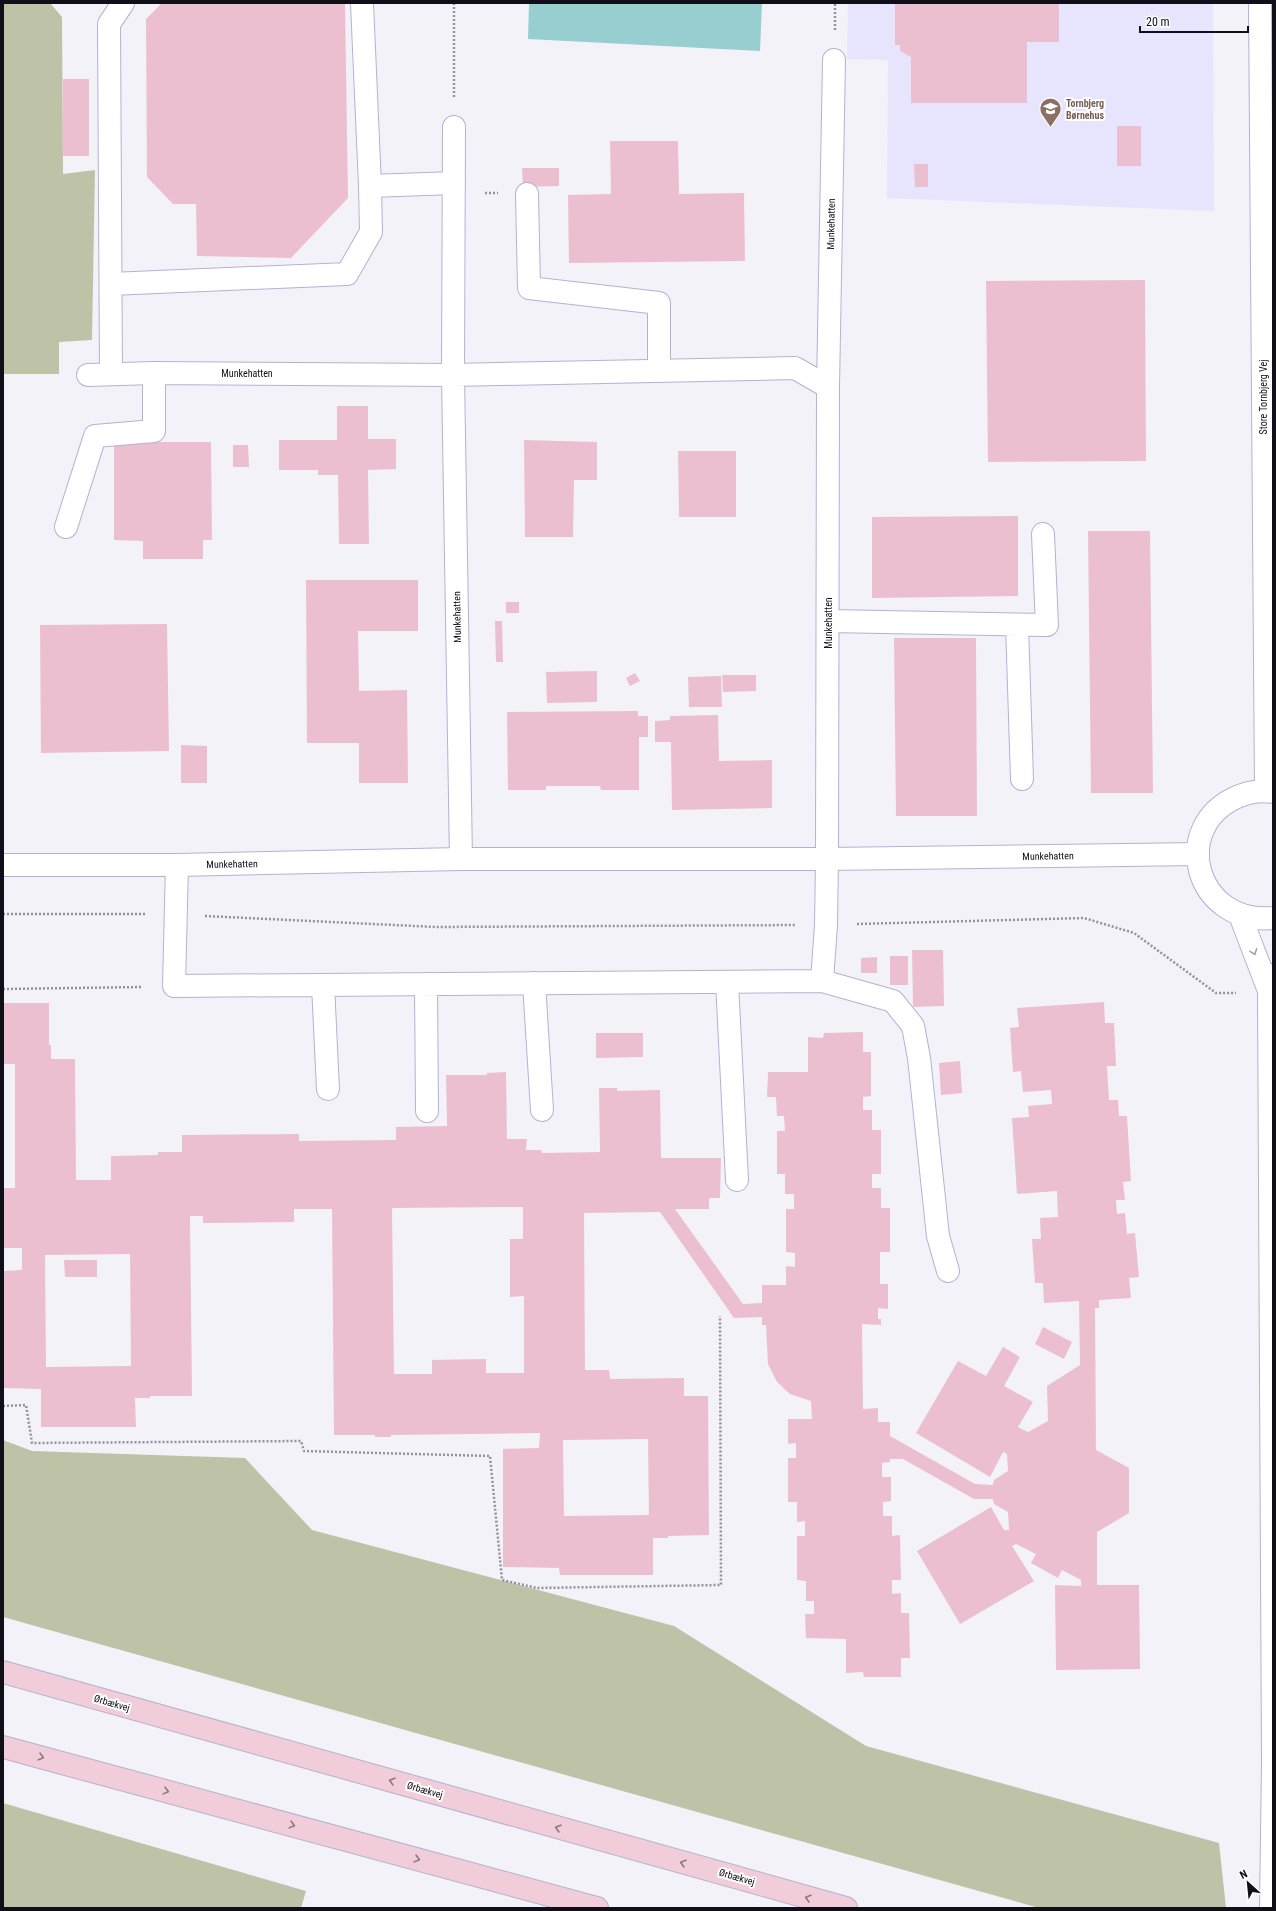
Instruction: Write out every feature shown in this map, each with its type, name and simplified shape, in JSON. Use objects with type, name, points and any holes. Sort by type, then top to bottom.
[{"type":"main road","name":"Ørbækvej","points":[[3,1672],[846,1908]]},
{"type":"main road","points":[[3,1747],[597,1908]]},
{"type":"street","points":[[111,374],[109,24],[123,3]]},
{"type":"street","points":[[111,284],[347,274],[371,232],[362,3]]},
{"type":"street","name":"Store Tornbjerg Vej","points":[[1260,3],[1270,792]]},
{"type":"street","name":"Munkehatten","points":[[827,859],[828,387],[834,60]]},
{"type":"street","name":"Munkehatten","points":[[454,127],[453,375],[461,859]]},
{"type":"street","points":[[370,186],[454,188]]},
{"type":"street","points":[[527,194],[529,288],[659,303],[660,371]]},
{"type":"street","name":"Munkehatten","points":[[88,375],[154,373],[453,375],[795,368],[828,387]]},
{"type":"street","points":[[66,527],[95,436],[154,431],[154,373]]},
{"type":"street","points":[[828,621],[1047,625],[1043,534]]},
{"type":"street","points":[[1017,625],[1022,779]]},
{"type":"street","points":[[1270,792],[1246,793],[1227,801],[1212,815],[1202,833],[1198,854],[1201,874],[1209,891],[1223,906],[1240,915],[1256,919],[1273,918]]},
{"type":"street","name":"Munkehatten","points":[[3,865],[177,866],[461,859],[827,859],[1198,854]]},
{"type":"street","points":[[822,981],[826,925],[827,859]]},
{"type":"street","points":[[177,866],[174,986],[822,981],[893,1002],[913,1026],[919,1058],[938,1236],[948,1271]]},
{"type":"street","points":[[1240,915],[1271,983],[1273,1762],[1271,1908]]},
{"type":"street","points":[[727,982],[737,1180]]},
{"type":"street","points":[[534,983],[542,1110]]},
{"type":"street","points":[[426,984],[427,1112]]},
{"type":"street","points":[[323,985],[328,1089]]},
{"type":"path","points":[[454,3],[454,127]]},
{"type":"path","points":[[454,188],[527,194]]},
{"type":"path","points":[[3,914],[176,914],[436,927],[826,925],[1084,918],[1134,933],[1216,993],[1271,983]]},
{"type":"path","points":[[3,989],[174,986]]},
{"type":"path","points":[[3,1406],[26,1405],[32,1443],[301,1441],[304,1450],[490,1456],[502,1580],[537,1588],[721,1585],[720,1316]]},
{"type":"shaded area","points":[[529,3],[762,3],[760,51],[528,39]]},
{"type":"shaded area","name":"Tornbjerg Børnehus","points":[[848,3],[1213,3],[1214,211],[887,198],[888,60],[847,59]]},
{"type":"green space","points":[[3,3],[50,3],[62,17],[63,174],[95,170],[92,340],[59,342],[59,374],[3,374]]},
{"type":"green space","points":[[3,1440],[32,1451],[245,1458],[312,1530],[674,1626],[866,1746],[1219,1843],[1226,1908],[1039,1908],[3,1617]]},
{"type":"green space","points":[[3,1803],[306,1891],[301,1908],[3,1908]]},
{"type":"building","points":[[162,3],[345,3],[348,198],[291,258],[197,256],[196,204],[173,204],[147,177],[146,19]]},
{"type":"building","points":[[895,3],[1059,3],[1059,42],[1027,42],[1027,103],[911,103],[911,57],[900,51],[900,45],[895,45]]},
{"type":"building","points":[[63,79],[89,79],[89,156],[63,156]]},
{"type":"building","points":[[1117,126],[1141,126],[1141,166],[1117,166]]},
{"type":"building","points":[[610,141],[678,141],[679,194],[744,193],[745,261],[569,263],[568,195],[611,194]]},
{"type":"building","points":[[914,164],[928,164],[928,187],[915,187]]},
{"type":"building","points":[[522,168],[559,168],[559,186],[523,187]]},
{"type":"building","points":[[1145,280],[1146,461],[988,462],[986,281]]},
{"type":"building","points":[[337,406],[368,406],[368,439],[396,439],[396,469],[368,470],[369,544],[339,544],[338,475],[318,475],[318,470],[279,470],[279,440],[337,440]]},
{"type":"building","points":[[524,440],[597,442],[597,480],[574,480],[573,537],[525,537]]},
{"type":"building","points":[[114,442],[211,442],[212,540],[203,540],[203,559],[143,559],[143,541],[114,540]]},
{"type":"building","points":[[233,445],[248,445],[249,467],[233,467]]},
{"type":"building","points":[[678,451],[736,451],[736,517],[679,517]]},
{"type":"building","points":[[1018,516],[1018,596],[872,598],[872,517]]},
{"type":"building","points":[[1088,531],[1150,531],[1153,793],[1091,793]]},
{"type":"building","points":[[306,580],[418,580],[418,631],[358,631],[359,691],[407,690],[408,783],[359,783],[359,743],[307,743]]},
{"type":"building","points":[[506,602],[519,602],[519,613],[506,613]]},
{"type":"building","points":[[495,621],[502,621],[503,662],[496,662]]},
{"type":"building","points":[[167,624],[169,751],[41,753],[40,625]]},
{"type":"building","points":[[894,638],[976,638],[977,816],[896,816]]},
{"type":"building","points":[[597,671],[597,702],[547,703],[546,672]]},
{"type":"building","points":[[635,673],[640,681],[630,686],[626,678]]},
{"type":"building","points":[[722,675],[756,675],[756,691],[723,692]]},
{"type":"building","points":[[721,676],[722,707],[689,707],[688,677]]},
{"type":"building","points":[[638,711],[638,716],[648,716],[648,737],[639,737],[639,790],[601,790],[600,786],[546,786],[546,790],[508,790],[507,712]]},
{"type":"building","points":[[718,715],[719,761],[772,760],[772,808],[672,810],[671,742],[655,742],[655,721],[670,720],[670,716]]},
{"type":"building","points":[[181,745],[207,746],[207,783],[181,783]]},
{"type":"building","points":[[912,950],[943,950],[944,1006],[913,1007]]},
{"type":"building","points":[[890,956],[908,956],[908,985],[890,985]]},
{"type":"building","points":[[877,957],[877,973],[861,973],[861,958]]},
{"type":"building","points":[[1104,1002],[1105,1023],[1114,1023],[1116,1066],[1107,1066],[1109,1100],[1118,1100],[1119,1116],[1127,1116],[1131,1181],[1123,1182],[1125,1200],[1116,1200],[1117,1214],[1125,1213],[1127,1234],[1135,1233],[1139,1277],[1129,1278],[1131,1298],[1099,1300],[1099,1308],[1095,1308],[1096,1450],[1129,1468],[1129,1513],[1097,1532],[1097,1585],[1139,1585],[1140,1669],[1056,1670],[1055,1585],[1081,1586],[1081,1580],[1062,1570],[1058,1578],[1031,1563],[1036,1554],[1016,1544],[1012,1546],[1034,1581],[960,1624],[917,1551],[991,1507],[1004,1530],[1009,1530],[1008,1512],[994,1504],[993,1499],[974,1499],[903,1459],[890,1459],[890,1462],[882,1463],[882,1477],[891,1477],[891,1501],[883,1502],[883,1516],[892,1516],[892,1536],[900,1535],[901,1580],[892,1580],[892,1594],[901,1593],[901,1613],[909,1613],[910,1658],[901,1658],[901,1677],[864,1677],[863,1672],[846,1673],[846,1639],[806,1638],[805,1614],[814,1614],[814,1601],[806,1601],[806,1581],[797,1580],[797,1536],[805,1536],[805,1521],[797,1522],[797,1502],[788,1502],[788,1458],[796,1458],[796,1443],[788,1444],[788,1419],[812,1419],[811,1401],[790,1394],[777,1382],[768,1364],[766,1325],[762,1325],[762,1317],[734,1318],[660,1212],[584,1213],[585,1370],[609,1370],[610,1379],[684,1378],[684,1396],[708,1396],[709,1535],[653,1538],[653,1575],[560,1575],[559,1568],[503,1567],[503,1449],[539,1448],[540,1433],[391,1435],[391,1437],[375,1437],[375,1435],[334,1435],[332,1209],[294,1209],[294,1222],[203,1223],[203,1216],[190,1216],[192,1396],[150,1396],[150,1398],[135,1398],[136,1427],[41,1427],[41,1389],[3,1388],[3,1271],[22,1270],[22,1248],[3,1248],[3,1188],[15,1188],[15,1064],[3,1064],[3,1003],[49,1003],[49,1045],[51,1045],[51,1059],[75,1059],[76,1180],[111,1180],[111,1156],[158,1155],[158,1152],[182,1152],[182,1135],[299,1134],[299,1141],[396,1140],[396,1127],[447,1126],[446,1075],[487,1075],[487,1073],[506,1072],[507,1139],[527,1139],[526,1150],[541,1150],[542,1153],[600,1152],[599,1088],[617,1088],[617,1091],[660,1090],[661,1158],[721,1158],[720,1198],[709,1198],[709,1209],[675,1209],[743,1304],[762,1303],[762,1285],[786,1285],[786,1266],[795,1267],[795,1253],[786,1252],[786,1209],[794,1209],[794,1194],[785,1194],[785,1174],[777,1174],[777,1131],[785,1131],[784,1116],[777,1116],[776,1097],[767,1097],[768,1072],[808,1072],[808,1037],[823,1038],[824,1033],[863,1032],[863,1052],[871,1052],[871,1096],[863,1097],[863,1110],[872,1110],[872,1130],[881,1130],[881,1174],[872,1174],[872,1188],[881,1188],[881,1208],[890,1208],[890,1252],[880,1252],[880,1284],[888,1284],[888,1309],[878,1308],[878,1319],[881,1319],[881,1325],[862,1324],[863,1409],[878,1408],[878,1422],[890,1422],[890,1436],[975,1484],[993,1485],[994,1480],[1008,1471],[1007,1454],[1003,1452],[990,1477],[916,1433],[958,1361],[986,1376],[1003,1347],[1020,1357],[1004,1386],[1033,1402],[1018,1427],[1028,1432],[1048,1421],[1047,1386],[1080,1365],[1079,1301],[1044,1303],[1043,1283],[1035,1283],[1032,1239],[1041,1239],[1040,1218],[1058,1217],[1057,1191],[1017,1194],[1012,1118],[1029,1117],[1028,1106],[1052,1104],[1051,1090],[1023,1092],[1021,1071],[1013,1072],[1010,1028],[1019,1027],[1017,1008]],"holes":[[[523,1207],[523,1239],[510,1239],[510,1297],[524,1296],[524,1373],[486,1373],[486,1359],[432,1360],[432,1374],[394,1374],[392,1208]],[[130,1254],[131,1366],[46,1367],[45,1255]],[[648,1439],[649,1515],[564,1516],[563,1440]]]},
{"type":"building","points":[[596,1033],[643,1033],[643,1057],[596,1058]]},
{"type":"building","points":[[960,1061],[962,1093],[941,1095],[939,1063]]},
{"type":"building","points":[[64,1260],[97,1260],[97,1277],[65,1277]]},
{"type":"building","points":[[1043,1327],[1072,1342],[1064,1359],[1035,1344]]},
{"type":"place","name":"Tornbjerg Børnehus","points":[[1050,128]]}]
